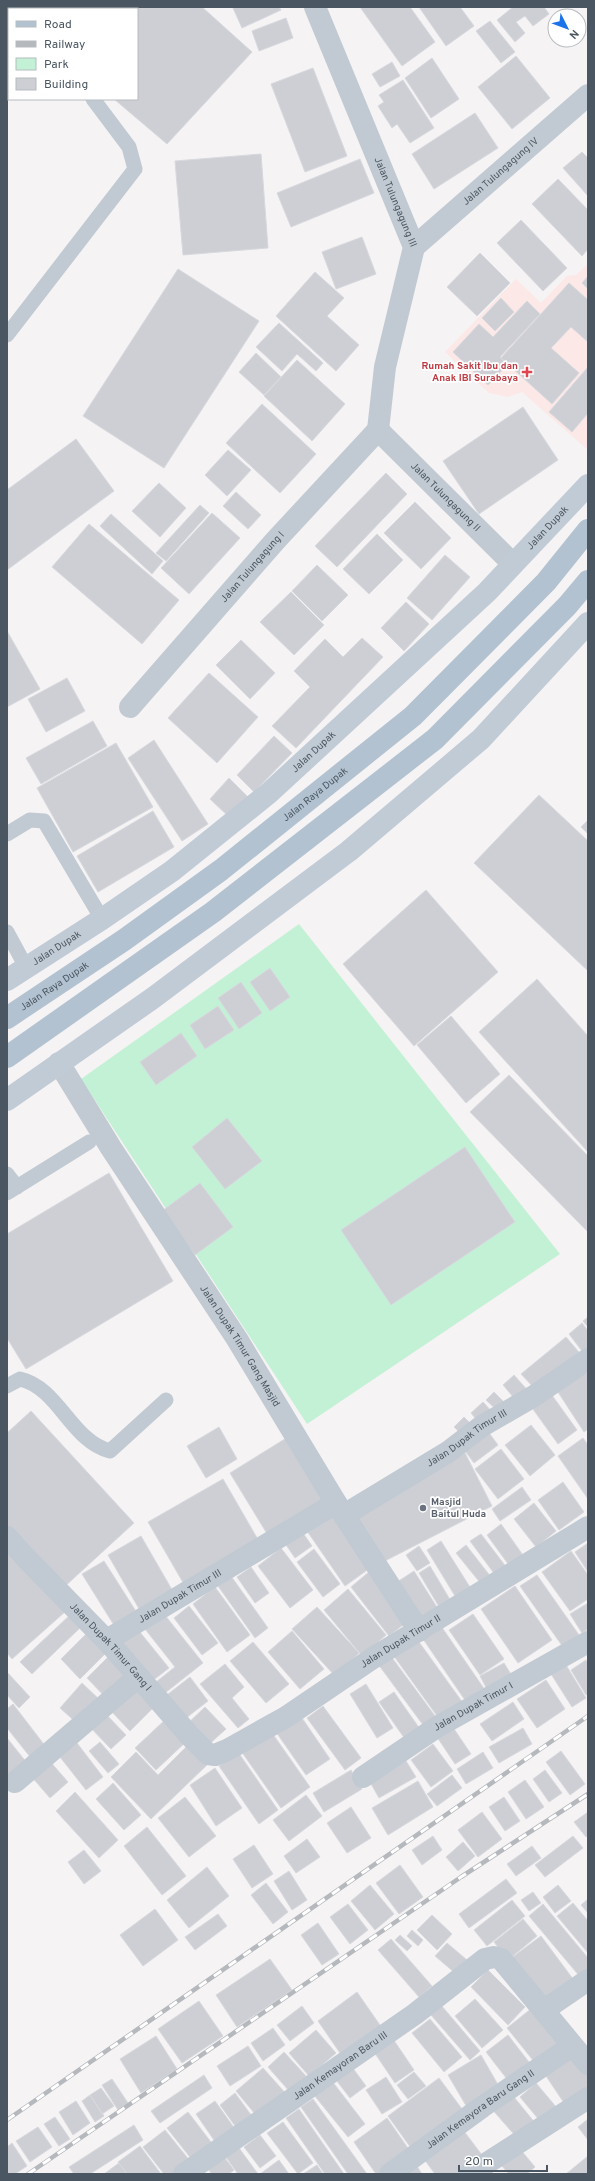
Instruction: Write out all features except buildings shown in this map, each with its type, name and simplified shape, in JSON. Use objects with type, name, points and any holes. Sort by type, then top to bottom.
[{"type":"main road","name":"Jalan Dupak","points":[[7,980],[102,919],[172,870],[269,792],[475,603],[588,485]]},
{"type":"main road","name":"Jalan Raya Dupak","points":[[7,1018],[124,940],[221,870],[257,839],[413,716],[546,582],[587,532]]},
{"type":"main road","points":[[7,1058],[213,912],[434,739],[567,606],[588,581]]},
{"type":"main road","points":[[7,1100],[153,998],[349,852],[481,739],[588,623]]},
{"type":"main road","points":[[242,814],[257,839]]},
{"type":"street","name":"Jalan Tulungagung III","points":[[315,7],[414,248],[385,367],[378,430]]},
{"type":"street","name":"Jalan Tulungagung IV","points":[[414,248],[588,95]]},
{"type":"street","name":"Jalan Tulungagung II","points":[[378,430],[513,564]]},
{"type":"street","name":"Jalan Tulungagung I","points":[[130,707],[275,541],[378,430]]},
{"type":"street","name":"Jalan Dupak Timur Gang Masjid","points":[[59,1063],[111,1148],[237,1339],[340,1509],[419,1631]]},
{"type":"street","name":"Jalan Dupak Timur III","points":[[107,1640],[340,1509],[448,1452],[482,1426],[534,1396],[588,1359]]},
{"type":"street","name":"Jalan Dupak Timur II","points":[[215,1755],[228,1750],[286,1717],[373,1658],[588,1527]]},
{"type":"street","name":"Jalan Dupak Timur Gang I","points":[[7,1537],[107,1640],[189,1736],[208,1754],[215,1755]]},
{"type":"street","name":"Jalan Dupak Timur I","points":[[363,1777],[437,1727],[588,1642]]},
{"type":"street","points":[[15,1782],[138,1677]]},
{"type":"street","name":"Jalan Kemayoran Baru III","points":[[184,2174],[415,2014],[485,1959],[494,1957],[501,1959],[544,2010]]},
{"type":"street","points":[[588,1980],[544,2010],[588,2064]]},
{"type":"street","name":"Jalan Kemayora Baru Gang II","points":[[390,2174],[482,2107],[572,2046]]},
{"type":"street","points":[[470,2174],[588,2098]]},
{"type":"lane","points":[[7,335],[134,169],[129,147],[94,100]]},
{"type":"lane","points":[[7,834],[30,820],[44,821],[102,919]]},
{"type":"lane","points":[[7,932],[26,967]]},
{"type":"lane","points":[[7,1174],[12,1190],[89,1142]]},
{"type":"lane","points":[[7,1386],[20,1379],[31,1382],[44,1392],[89,1442],[99,1448],[110,1451],[166,1400]]},
{"type":"shaded area","name":"Rumah Sakit Ibu dan Anak IBI Surabaya","points":[[588,264],[588,450],[522,392],[508,397],[489,393],[445,352],[516,279],[541,303],[567,276],[576,275]]},
{"type":"green space","points":[[299,924],[560,1254],[307,1424],[81,1079]]},
{"type":"railway","points":[[7,2120],[588,1716]]},
{"type":"railway","points":[[28,2174],[461,1877],[588,1794]]},
{"type":"place","name":"Rumah Sakit Ibu dan Anak IBI Surabaya","points":[[527,372]]},
{"type":"place","name":"Masjid Baitul Huda","points":[[423,1508]]}]
